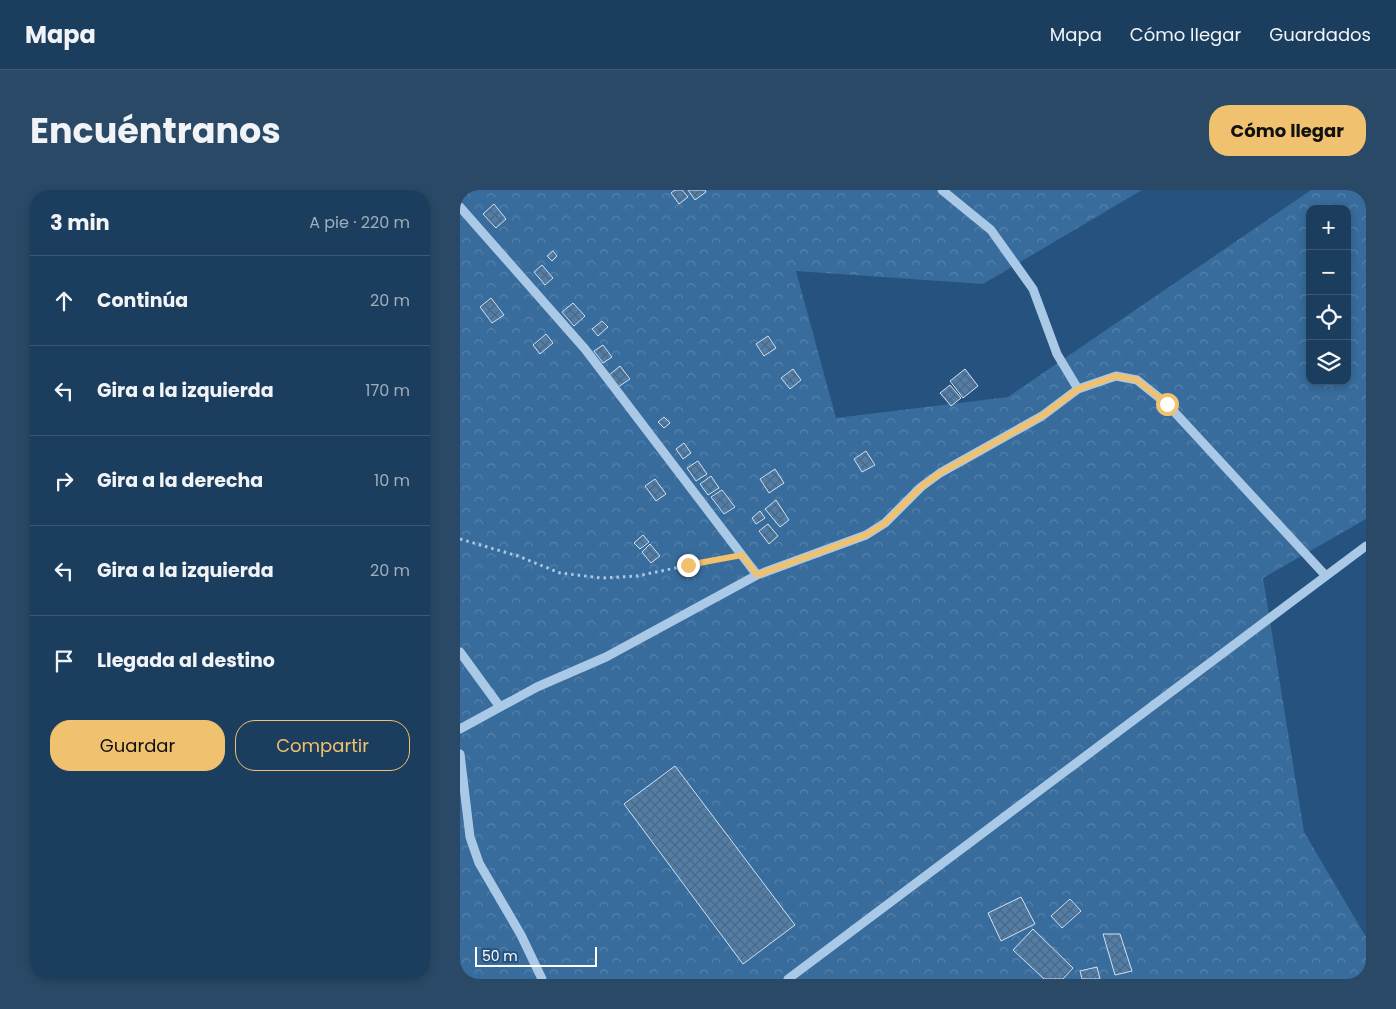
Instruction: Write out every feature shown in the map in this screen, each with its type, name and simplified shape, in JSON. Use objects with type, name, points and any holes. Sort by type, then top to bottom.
[{"type":"street","points":[[942,190],[991,230],[1033,288],[1057,354],[1078,389]]},
{"type":"street","points":[[460,207],[585,349],[757,575]]},
{"type":"street","points":[[460,729],[536,687],[606,657],[757,575],[866,535],[885,523],[921,487],[940,473],[1042,416],[1078,389],[1116,376],[1137,380],[1167,404],[1326,576]]},
{"type":"street","points":[[788,979],[1366,546]]},
{"type":"street","points":[[460,652],[500,707]]},
{"type":"street","points":[[460,754],[470,837],[478,863],[521,935],[542,979]]},
{"type":"path","points":[[460,539],[518,556],[560,573],[602,578],[637,576],[742,555]]},
{"type":"green space","points":[[460,190],[1142,190],[983,284],[796,271],[836,418],[1008,397],[1311,190],[1366,190],[1366,519],[1263,578],[1304,832],[1366,937],[1366,979],[460,979]]},
{"type":"building","points":[[675,190],[682,190],[688,197],[679,204],[671,193]]},
{"type":"building","points":[[688,190],[705,190],[706,192],[695,200]]},
{"type":"building","points":[[494,204],[506,219],[496,228],[483,214]]},
{"type":"building","points":[[553,251],[557,256],[552,261],[547,256]]},
{"type":"building","points":[[542,265],[553,278],[545,285],[534,272]]},
{"type":"building","points":[[491,298],[504,315],[492,323],[480,307]]},
{"type":"building","points":[[573,303],[585,316],[574,326],[562,312]]},
{"type":"building","points":[[602,321],[608,327],[598,336],[592,329]]},
{"type":"building","points":[[546,334],[553,343],[540,354],[533,345]]},
{"type":"building","points":[[768,336],[776,348],[764,356],[756,344]]},
{"type":"building","points":[[603,345],[612,357],[603,363],[594,351]]},
{"type":"building","points":[[620,366],[630,379],[618,387],[609,375]]},
{"type":"building","points":[[793,369],[801,380],[790,389],[781,378]]},
{"type":"building","points":[[965,369],[978,386],[963,398],[950,381]]},
{"type":"building","points":[[950,385],[961,398],[951,406],[940,393]]},
{"type":"building","points":[[664,417],[670,423],[664,428],[658,422]]},
{"type":"building","points":[[684,443],[691,453],[683,459],[676,449]]},
{"type":"building","points":[[866,451],[875,465],[862,472],[854,459]]},
{"type":"building","points":[[698,461],[707,474],[696,481],[687,468]]},
{"type":"building","points":[[775,469],[784,483],[769,493],[760,479]]},
{"type":"building","points":[[711,476],[719,488],[708,495],[700,484]]},
{"type":"building","points":[[655,479],[666,494],[656,501],[645,486]]},
{"type":"building","points":[[722,490],[735,507],[724,514],[711,497]]},
{"type":"building","points":[[776,500],[789,520],[780,527],[765,509]]},
{"type":"building","points":[[760,511],[765,518],[756,524],[752,518]]},
{"type":"building","points":[[768,524],[778,536],[769,544],[759,531]]},
{"type":"building","points":[[643,535],[649,542],[640,549],[634,543]]},
{"type":"building","points":[[650,544],[660,556],[651,563],[642,552]]},
{"type":"building","points":[[675,766],[795,925],[743,964],[624,804]]},
{"type":"building","points":[[1021,897],[1035,924],[1001,941],[988,913]]},
{"type":"building","points":[[1070,899],[1081,911],[1062,928],[1051,916]]},
{"type":"building","points":[[1033,929],[1073,968],[1063,979],[1044,979],[1013,950]]},
{"type":"building","points":[[1103,934],[1120,934],[1132,971],[1115,975]]},
{"type":"building","points":[[1097,967],[1100,979],[1082,979],[1080,971]]},
{"type":"route","points":[[688,565],[742,555],[757,575],[833,549],[866,535],[885,523],[921,487],[940,473],[1042,416],[1078,389],[1116,376],[1137,380],[1167,404]]}]
